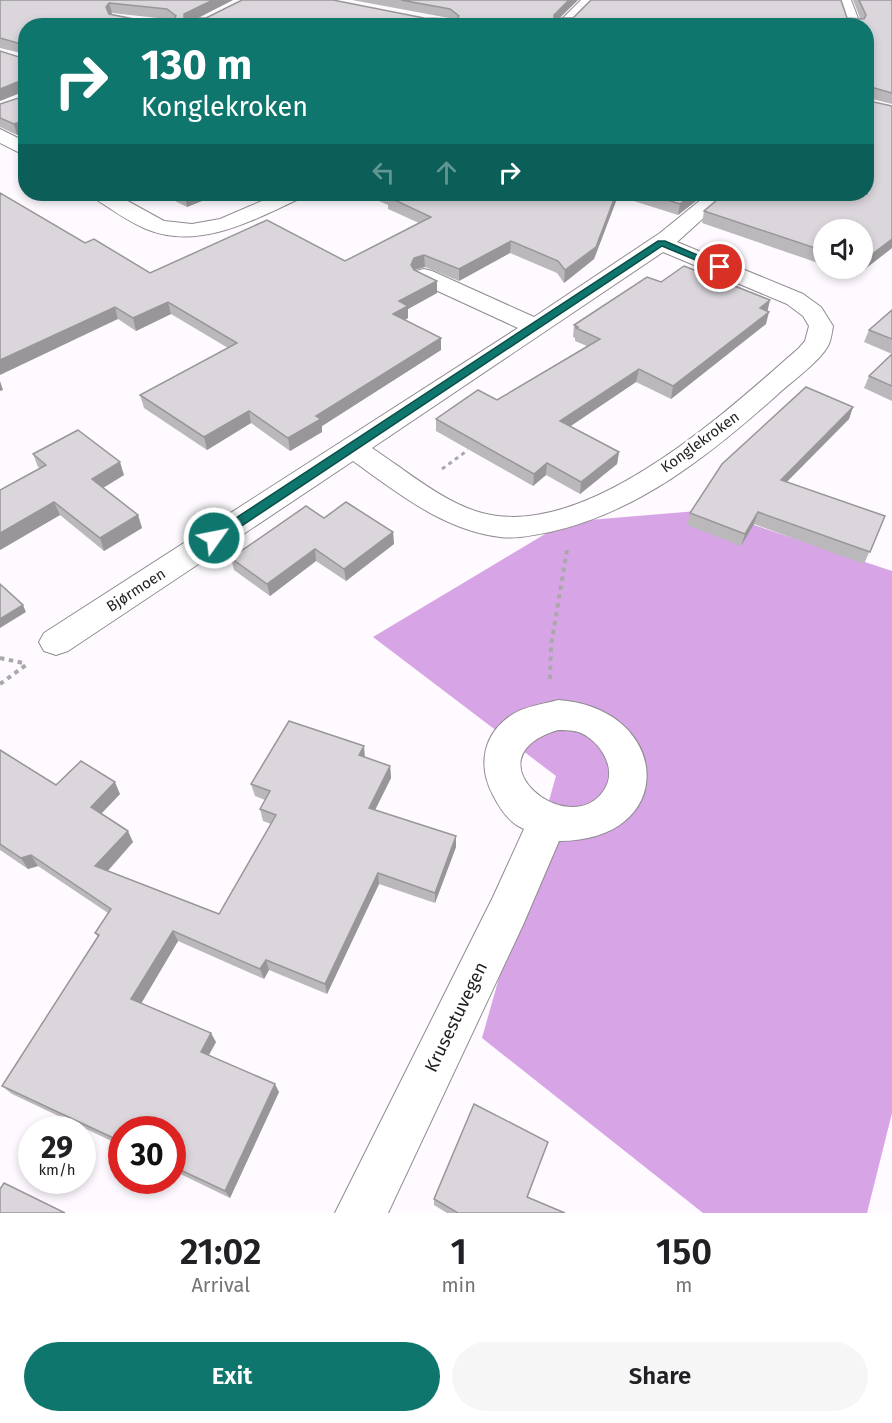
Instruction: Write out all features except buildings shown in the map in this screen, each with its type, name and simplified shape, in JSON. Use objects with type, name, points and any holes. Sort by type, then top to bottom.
[{"type":"street","points":[[570,18],[589,0]]},
{"type":"street","points":[[844,0],[851,18]]},
{"type":"street","points":[[0,135],[18,145]]},
{"type":"street","points":[[113,201],[157,226],[197,231],[223,225],[278,201]]},
{"type":"street","name":"Bjørmoen","points":[[56,642],[661,243],[712,201]]},
{"type":"street","name":"Konglekroken","points":[[353,448],[445,508],[476,523],[496,527],[517,527],[568,517],[637,486],[688,455],[737,416],[808,353],[820,335],[821,326],[813,312],[795,299],[661,243]]},
{"type":"street","points":[[424,276],[535,327]]},
{"type":"street","points":[[552,716],[578,717],[597,724],[612,736],[624,751],[629,768],[628,786],[619,802],[604,815],[584,823],[561,823],[548,820],[520,805],[507,789],[501,770],[502,753],[510,738],[523,725],[539,717],[552,716]]},
{"type":"street","name":"Krusestuvegen","points":[[361,1213],[508,911],[548,820]]},
{"type":"path","points":[[552,716],[549,671],[554,629],[565,581],[568,517]]},
{"type":"path","points":[[0,658],[27,664]]},
{"type":"shaded area","points":[[709,510],[892,571],[892,1113],[867,1213],[703,1213],[482,1038],[556,776],[373,637],[565,522]]},
{"type":"route","points":[[214,538],[661,243],[720,267]]}]
